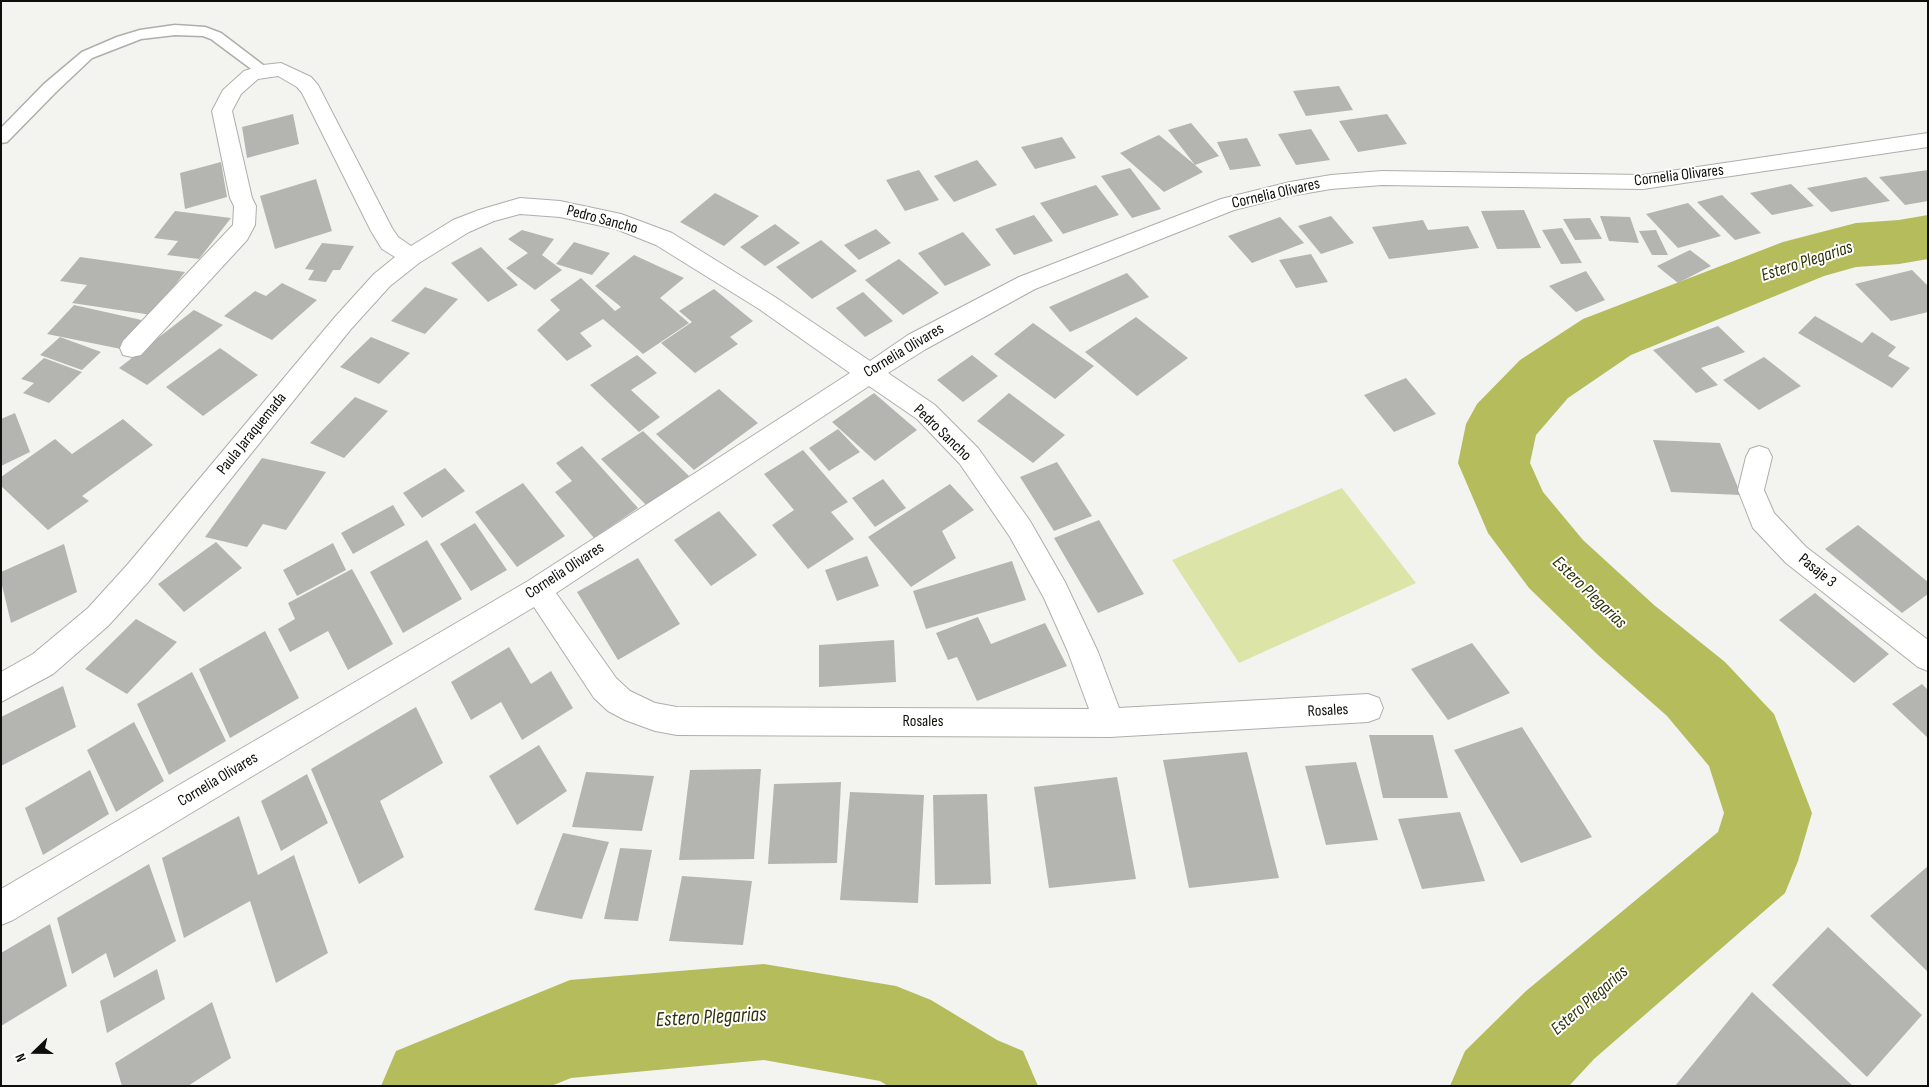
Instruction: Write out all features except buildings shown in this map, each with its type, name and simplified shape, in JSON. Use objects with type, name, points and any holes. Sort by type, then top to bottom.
[{"type":"street","points":[[132,348],[239,234],[244,225],[245,206],[241,198],[222,111],[232,90],[251,75],[263,71],[281,69],[304,82],[311,90],[382,231],[390,243],[411,257]]},
{"type":"street","name":"Cornelia Olivares","points":[[1,908],[538,590],[869,372],[957,319],[1027,283],[1229,204],[1290,189],[1331,182],[1382,178],[1642,182],[1928,140]]},
{"type":"street","name":"Paula Jaraquemada","points":[[1,688],[43,664],[98,617],[138,573],[361,302],[382,280],[411,257],[461,226],[487,215],[520,206]]},
{"type":"street","name":"Pedro Sancho","points":[[520,206],[560,209],[621,222],[664,239],[728,277],[926,412],[969,456],[1020,529],[1055,591],[1083,652],[1110,723]]},
{"type":"street","name":"Pasaje 3","points":[[1760,457],[1750,490],[1763,520],[1796,555],[1928,658]]},
{"type":"street","name":"Rosales","points":[[538,590],[605,688],[620,701],[655,717],[678,721],[1110,723],[1368,708]]},
{"type":"lane","points":[[1,138],[50,88],[87,56],[122,40],[140,35],[175,30],[205,32],[216,36],[263,71]]},
{"type":"green space","points":[[1342,488],[1416,583],[1239,663],[1172,560]]},
{"type":"waterway","name":"Estero Plegarias","points":[[1500,1086],[1560,1025],[1753,861],[1768,813],[1744,743],[1696,689],[1626,630],[1556,564],[1514,511],[1494,463],[1502,424],[1544,379],[1607,337],[1806,258],[1856,245],[1899,242],[1928,237]]},
{"type":"waterway","name":"Estero Plegarias","points":[[431,1086],[570,1029],[764,1012],[896,1035],[972,1081],[988,1086]]}]
